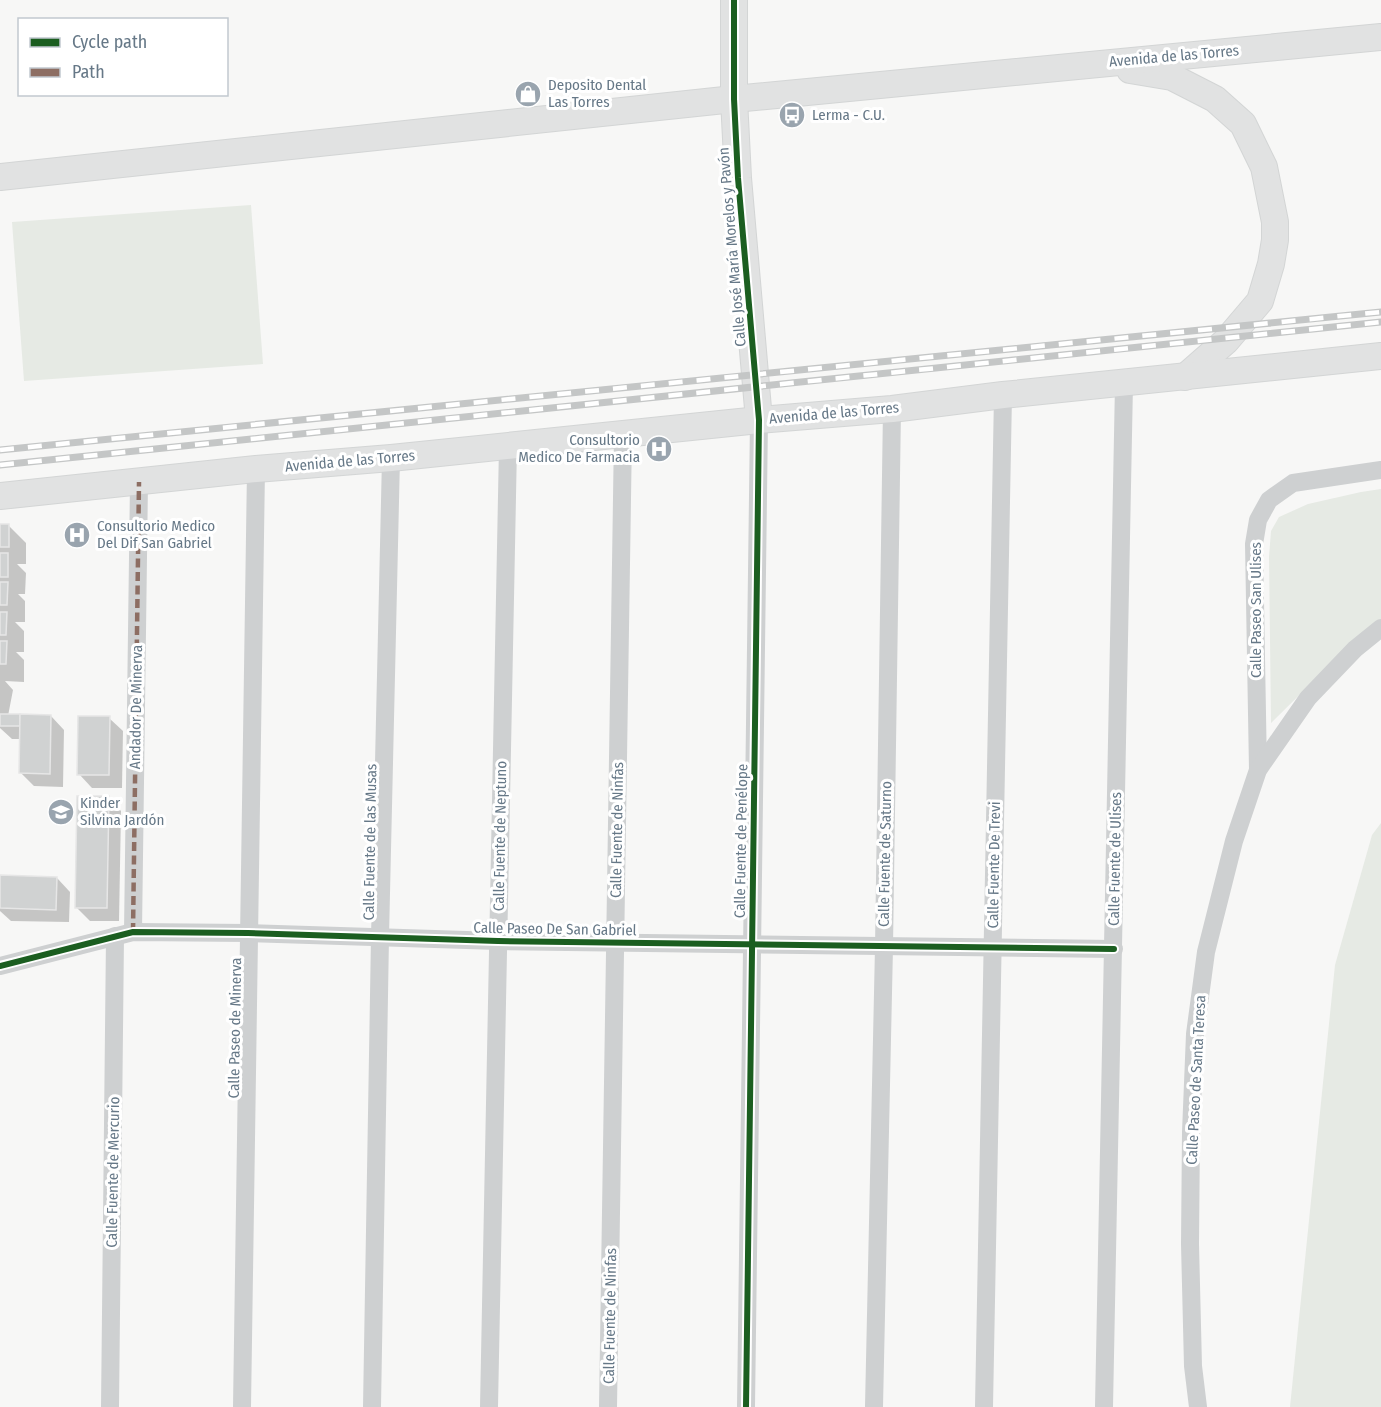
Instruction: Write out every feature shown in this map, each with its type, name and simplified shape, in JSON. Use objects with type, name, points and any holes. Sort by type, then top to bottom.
[{"type":"main road","name":"Calle José María Morelos y Pavón","points":[[734,0],[734,99],[738,178],[759,420]]},
{"type":"main road","name":"Avenida de las Torres","points":[[0,177],[734,99],[1381,37]]},
{"type":"main road","points":[[1094,64],[1172,77],[1215,99],[1243,124],[1264,167],[1275,222],[1275,240],[1271,264],[1260,301],[1226,341],[1185,377]]},
{"type":"main road","name":"Avenida de las Torres","points":[[0,496],[255,469],[391,458],[892,408],[1381,356]]},
{"type":"street","name":"Calle Fuente de Ulises","points":[[1104,1407],[1124,384]]},
{"type":"street","name":"Calle Fuente De Trevi","points":[[984,1407],[1003,395]]},
{"type":"street","name":"Calle Fuente de Saturno","points":[[874,1407],[892,408]]},
{"type":"street","name":"Calle Fuente de Penélope","points":[[746,1407],[759,420]]},
{"type":"street","name":"Calle Fuente de Ninfas","points":[[608,1407],[623,434]]},
{"type":"street","name":"Calle Fuente de Neptuno","points":[[489,1407],[508,446]]},
{"type":"street","name":"Calle Fuente de las Musas","points":[[372,1407],[391,458]]},
{"type":"street","name":"Calle Paseo de Minerva","points":[[242,1407],[255,469]]},
{"type":"street","name":"Calle Paseo San Ulises","points":[[1258,770],[1254,544],[1258,520],[1269,500],[1293,483],[1381,470]]},
{"type":"street","name":"Andador De Minerva","points":[[124,934],[139,483]]},
{"type":"street","name":"Calle Paseo de Santa Teresa","points":[[1198,1407],[1193,1366],[1190,1244],[1191,1132],[1196,1034],[1206,952],[1234,841],[1258,770],[1308,698],[1355,649],[1381,628]]},
{"type":"street","name":"Calle Paseo De San Gabriel","points":[[0,966],[124,934],[248,933],[498,941],[1113,949]]},
{"type":"street","name":"Calle Fuente de Mercurio","points":[[110,1407],[124,934]]},
{"type":"shaded area","points":[[251,205],[263,364],[24,381],[12,222]]},
{"type":"shaded area","points":[[1381,489],[1381,621],[1347,648],[1271,723],[1269,557],[1271,531],[1279,517],[1308,504]]},
{"type":"shaded area","points":[[1381,823],[1381,1407],[1290,1407],[1335,965],[1372,835]]},
{"type":"building","points":[[0,524],[9,524],[9,547],[0,547]]},
{"type":"building","points":[[0,553],[8,553],[8,577],[0,577]]},
{"type":"building","points":[[0,582],[8,582],[7,605],[0,605]]},
{"type":"building","points":[[0,612],[7,612],[6,635],[0,635]]},
{"type":"building","points":[[0,641],[7,641],[6,664],[0,664]]},
{"type":"building","points":[[0,714],[20,714],[20,726],[0,726]]},
{"type":"building","points":[[20,714],[51,715],[50,774],[19,773]]},
{"type":"building","points":[[78,716],[110,716],[109,775],[77,775]]},
{"type":"building","points":[[77,796],[109,796],[107,908],[75,908]]},
{"type":"building","points":[[0,875],[57,877],[56,910],[0,908]]},
{"type":"railway","points":[[0,450],[1381,312]]},
{"type":"railway","points":[[0,465],[1381,322]]},
{"type":"marked path","points":[[133,932],[139,482]]},
{"type":"cycle path","points":[[734,0],[734,99],[738,178],[759,420],[746,1407]]},
{"type":"cycle path","points":[[0,966],[133,932],[248,933],[498,941],[1114,949]]},
{"type":"place","name":"Deposito Dental Las Torres","points":[[528,94]]},
{"type":"place","name":"Lerma - C.U.","points":[[792,115]]},
{"type":"place","name":"Consultorio Medico De Farmacia","points":[[659,449]]},
{"type":"place","name":"Consultorio Medico Del Dif San Gabriel","points":[[77,535]]},
{"type":"place","name":"Kinder Silvina Jardón","points":[[61,812]]}]
